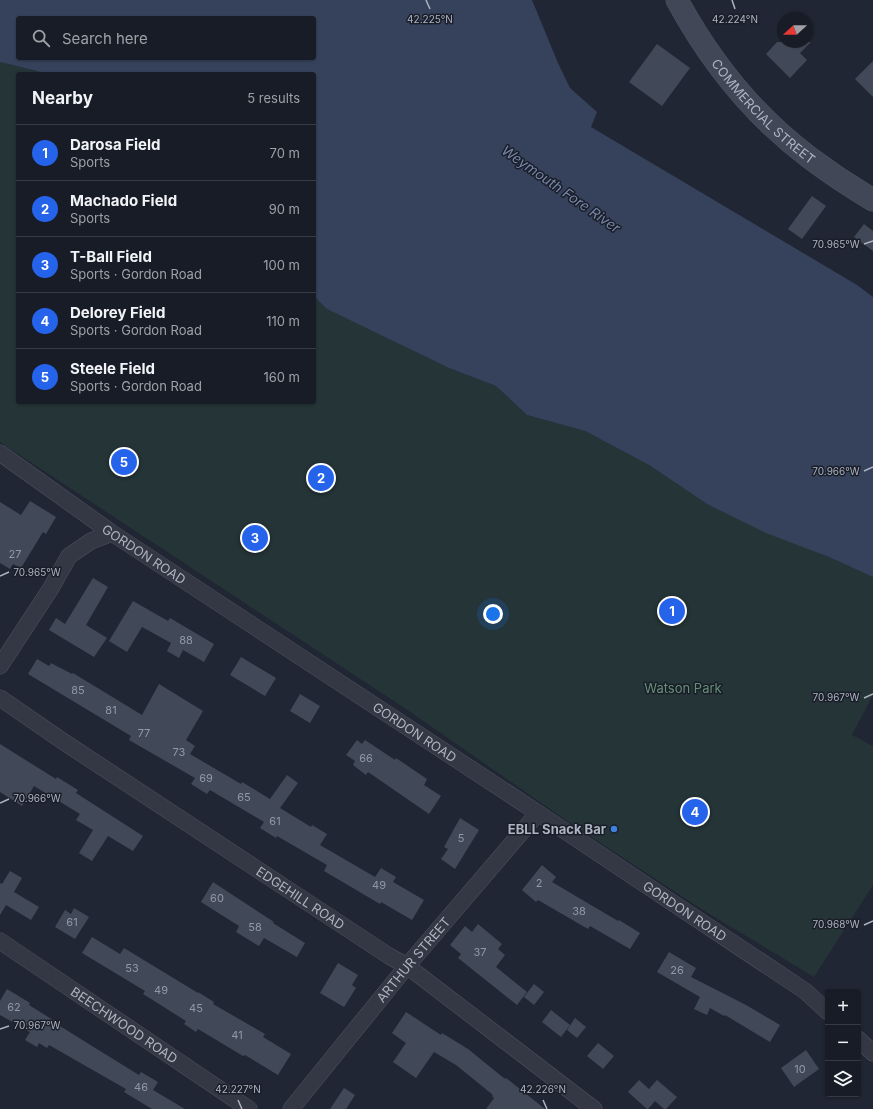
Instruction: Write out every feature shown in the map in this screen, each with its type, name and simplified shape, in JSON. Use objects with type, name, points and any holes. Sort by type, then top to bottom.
[{"type":"main road","name":"COMMERCIAL STREET","points":[[677,0],[699,38],[721,69],[763,116],[814,161],[841,181],[873,200]]},
{"type":"street","name":"GORDON ROAD","points":[[0,453],[112,533],[538,813],[805,991],[825,1009]]},
{"type":"street","points":[[0,666],[51,588],[69,556],[91,541],[112,533]]},
{"type":"street","name":"EDGEHILL ROAD","points":[[0,698],[389,956],[407,966],[594,1109]]},
{"type":"street","name":"ARTHUR STREET","points":[[291,1109],[407,966],[538,813]]},
{"type":"street","name":"BEECHWOOD ROAD","points":[[0,941],[249,1109]]},
{"type":"street","points":[[861,1042],[873,1053]]},
{"type":"green space","name":"Watson Park","points":[[0,62],[40,72],[16,72],[16,404],[316,404],[316,298],[328,309],[449,368],[496,386],[527,415],[585,431],[649,465],[707,504],[873,577],[873,695],[852,735],[873,746],[873,885],[814,977],[703,910],[573,825],[406,709],[0,442]]},
{"type":"water","name":"Weymouth Fore River","points":[[0,0],[532,0],[570,88],[597,112],[591,127],[857,285],[873,297],[873,577],[829,557],[766,533],[707,504],[649,465],[585,431],[527,415],[496,386],[449,368],[327,309],[316,298],[316,72],[37,71],[0,62]]},
{"type":"building","points":[[777,42],[777,48],[805,48],[800,53],[807,60],[790,78],[766,54]]},
{"type":"building","points":[[657,44],[690,68],[662,106],[629,82]]},
{"type":"building","points":[[873,61],[873,97],[855,79]]},
{"type":"building","points":[[812,196],[826,206],[802,239],[788,229]]},
{"type":"building","points":[[864,224],[873,231],[873,251],[854,237]]},
{"type":"building","points":[[30,501],[56,517],[46,534],[43,532],[21,568],[13,564],[10,569],[0,563],[0,502],[21,515]]},
{"type":"building","points":[[93,578],[108,587],[86,625],[107,638],[94,657],[49,630],[56,618],[65,624]]},
{"type":"building","points":[[133,601],[168,621],[170,618],[214,644],[204,662],[183,650],[179,658],[167,651],[171,643],[142,627],[127,652],[109,641]]},
{"type":"building","points":[[241,657],[276,678],[265,696],[230,675]]},
{"type":"building","points":[[37,659],[49,666],[51,663],[72,674],[73,673],[142,715],[159,684],[203,711],[186,740],[195,746],[190,754],[270,799],[287,775],[298,783],[280,808],[311,827],[312,825],[327,834],[320,845],[375,877],[381,868],[396,877],[393,882],[424,900],[412,920],[381,902],[380,904],[324,871],[327,865],[277,836],[276,838],[260,828],[264,822],[210,790],[207,794],[191,784],[195,778],[129,740],[131,736],[28,674]]},
{"type":"building","points":[[300,694],[320,706],[310,723],[290,711]]},
{"type":"building","points":[[357,740],[362,744],[365,740],[395,760],[396,758],[427,779],[424,785],[441,796],[429,814],[368,772],[366,775],[353,765],[355,761],[346,755]]},
{"type":"building","points":[[0,744],[56,779],[57,777],[78,790],[76,793],[143,836],[133,851],[108,836],[92,861],[79,853],[93,830],[76,820],[80,814],[34,786],[22,806],[0,792]]},
{"type":"building","points":[[460,818],[479,830],[455,869],[441,859],[448,849],[444,847]]},
{"type":"building","points":[[542,865],[556,877],[552,882],[640,933],[630,949],[590,926],[588,929],[538,900],[536,902],[522,890]]},
{"type":"building","points":[[10,871],[22,878],[14,892],[39,907],[31,920],[6,905],[0,915],[0,883],[2,884]]},
{"type":"building","points":[[213,882],[305,943],[297,957],[264,938],[259,946],[236,932],[239,926],[201,902]]},
{"type":"building","points":[[74,908],[89,917],[75,939],[55,927],[65,910],[71,914]]},
{"type":"building","points":[[478,924],[502,944],[498,949],[505,955],[496,967],[527,992],[517,1005],[458,958],[461,954],[450,945],[465,926],[472,932]]},
{"type":"building","points":[[92,937],[120,954],[124,948],[214,1002],[213,1004],[265,1034],[263,1037],[291,1054],[278,1075],[198,1029],[196,1032],[184,1024],[186,1021],[143,994],[145,991],[82,953]]},
{"type":"building","points":[[669,952],[696,968],[691,977],[746,1005],[780,1025],[770,1042],[725,1015],[724,1016],[710,1008],[707,1015],[694,1009],[700,997],[657,972]]},
{"type":"building","points":[[338,963],[358,975],[352,985],[356,988],[344,1007],[320,993]]},
{"type":"building","points":[[534,984],[544,992],[534,1005],[524,997]]},
{"type":"building","points":[[7,989],[30,1003],[29,1005],[61,1025],[60,1026],[139,1075],[141,1072],[158,1082],[153,1090],[185,1109],[152,1109],[124,1092],[126,1089],[49,1045],[47,1048],[39,1043],[37,1047],[25,1040],[30,1032],[0,1015],[0,1001]]},
{"type":"building","points":[[551,1010],[570,1025],[561,1037],[542,1022]]},
{"type":"building","points":[[406,1012],[441,1035],[442,1033],[468,1049],[545,1109],[486,1109],[494,1098],[492,1096],[493,1095],[456,1065],[434,1052],[416,1078],[393,1062],[406,1043],[392,1033]]},
{"type":"building","points":[[575,1018],[586,1027],[577,1038],[567,1030]]},
{"type":"building","points":[[598,1043],[614,1056],[603,1069],[587,1056]]},
{"type":"building","points":[[806,1050],[819,1069],[794,1087],[781,1068]]},
{"type":"building","points":[[639,1080],[649,1089],[657,1080],[677,1097],[666,1109],[655,1101],[647,1109],[628,1092]]},
{"type":"building","points":[[344,1088],[355,1095],[346,1109],[330,1109]]},
{"type":"place","name":"Steele Field","points":[[124,462]]},
{"type":"place","name":"Machado Field","points":[[321,478]]},
{"type":"place","name":"T-Ball Field","points":[[255,538]]},
{"type":"place","name":"Darosa Field","points":[[672,611]]},
{"type":"place","name":"Delorey Field","points":[[695,812]]},
{"type":"place","name":"EBLL Snack Bar","points":[[614,829]]}]
